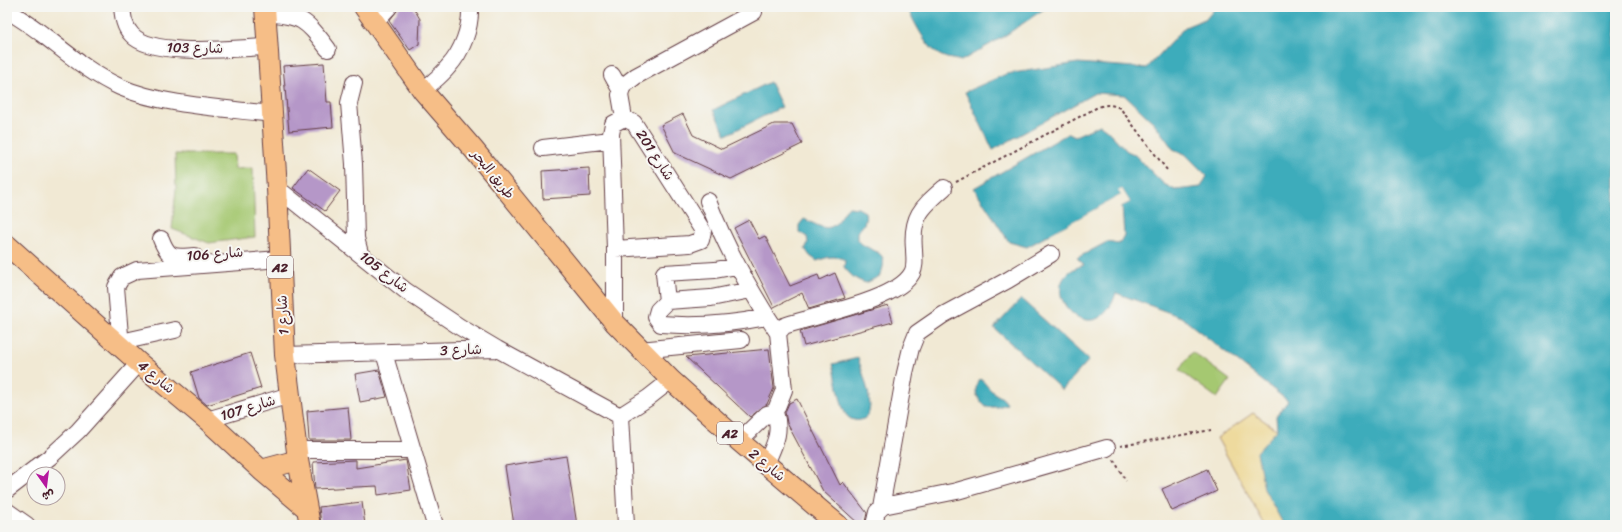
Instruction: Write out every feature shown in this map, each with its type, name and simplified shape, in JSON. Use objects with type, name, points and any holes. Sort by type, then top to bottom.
[{"type":"main road","name":"طريق البحر","points":[[364,7],[423,91],[474,150],[627,337]]},
{"type":"main road","name":"شارع 1","points":[[265,10],[278,188],[285,355],[297,455],[308,516]]},
{"type":"main road","name":"شارع 4","points":[[7,245],[139,363],[207,420],[308,516]]},
{"type":"main road","name":"شارع 2","points":[[627,337],[671,380],[838,525]]},
{"type":"main road","points":[[261,470],[297,455]]},
{"type":"street","name":"شارع 103","points":[[122,7],[124,24],[132,35],[146,44],[188,50],[267,47]]},
{"type":"street","points":[[374,23],[389,7]]},
{"type":"street","points":[[423,91],[448,67],[460,49],[468,30],[470,7]]},
{"type":"street","points":[[7,10],[41,33],[79,63],[105,80],[120,87],[137,93],[182,103],[272,114]]},
{"type":"street","points":[[265,10],[298,18],[313,29],[328,50]]},
{"type":"street","points":[[624,118],[620,95],[623,86],[636,76],[754,12]]},
{"type":"street","points":[[612,75],[621,91]]},
{"type":"street","points":[[354,83],[349,103],[354,164],[356,238],[360,253]]},
{"type":"street","name":"شارع 201","points":[[615,249],[690,244],[701,240],[704,231],[634,123],[624,118],[613,124],[611,140],[615,249],[627,337]]},
{"type":"street","points":[[543,148],[611,140]]},
{"type":"street","name":"شارع 105","points":[[278,188],[406,290],[460,327],[497,349]]},
{"type":"street","points":[[778,333],[784,326],[873,300],[900,286],[908,279],[914,269],[915,262],[912,235],[915,221],[924,206],[944,188]]},
{"type":"street","points":[[708,201],[737,266],[750,290],[778,333],[784,390],[775,412],[779,423],[778,435],[766,464]]},
{"type":"street","name":"شارع 106","points":[[161,239],[165,251],[176,257],[280,254]]},
{"type":"street","points":[[121,347],[116,287],[122,277],[137,270],[280,254]]},
{"type":"street","points":[[881,508],[905,373],[911,348],[917,333],[943,315],[1008,280],[1051,254]]},
{"type":"street","points":[[667,301],[664,273],[715,270],[737,266]]},
{"type":"street","points":[[750,290],[712,298],[667,301],[658,310],[656,317],[661,324],[684,326],[744,322],[767,317]]},
{"type":"street","points":[[121,347],[130,340],[174,330]]},
{"type":"street","points":[[627,337],[740,340]]},
{"type":"street","name":"شارع 3","points":[[285,355],[497,349],[620,416]]},
{"type":"street","points":[[384,353],[435,525]]},
{"type":"street","points":[[7,490],[50,457],[78,431],[139,363]]},
{"type":"street","points":[[626,525],[620,416],[648,398],[671,380]]},
{"type":"street","name":"شارع 107","points":[[207,420],[290,395]]},
{"type":"street","points":[[740,441],[767,414],[775,412]]},
{"type":"street","points":[[874,525],[877,512],[884,506],[957,491],[1107,448]]},
{"type":"street","points":[[297,455],[413,450]]},
{"type":"street","points":[[7,511],[27,525]]},
{"type":"path","points":[[944,188],[1096,108],[1108,104],[1120,108],[1167,170]]},
{"type":"path","points":[[1126,481],[1107,448],[1211,430]]},
{"type":"green space","points":[[175,154],[234,154],[235,169],[253,168],[255,237],[209,243],[172,229],[176,189]]},
{"type":"green space","points":[[1192,352],[1230,380],[1217,398],[1179,370]]},
{"type":"sand","points":[[1253,413],[1277,430],[1264,489],[1284,525],[1265,525],[1217,438]]},
{"type":"water","points":[[907,7],[1047,7],[1003,37],[961,61],[944,57],[931,48],[926,42]]},
{"type":"water","points":[[1216,7],[1615,7],[1615,525],[1284,525],[1264,489],[1257,452],[1277,430],[1276,416],[1288,401],[1181,317],[1116,293],[1106,312],[1094,320],[1081,319],[1070,311],[1062,299],[1061,286],[1067,274],[1084,265],[1077,258],[1107,242],[1119,244],[1124,235],[1122,206],[1130,202],[1122,189],[1119,191],[1121,195],[1027,247],[1009,242],[974,188],[1069,133],[1075,136],[1100,125],[1107,130],[1127,151],[1134,154],[1164,184],[1175,190],[1201,187],[1207,176],[1185,154],[1173,149],[1154,123],[1124,95],[1095,93],[993,150],[965,92],[1006,74],[1078,63],[1147,68],[1185,27],[1207,18]]},
{"type":"water","points":[[770,82],[782,107],[726,135],[713,110]]},
{"type":"water","points":[[849,207],[858,208],[865,212],[866,215],[863,225],[857,232],[857,240],[882,256],[883,267],[880,276],[866,283],[856,279],[849,273],[844,267],[845,260],[838,257],[831,257],[817,261],[810,256],[805,249],[808,243],[807,237],[799,232],[799,225],[804,219],[822,227],[831,227],[839,220]]},
{"type":"water","points":[[1021,299],[1089,360],[1062,390],[994,328]]},
{"type":"water","points":[[858,358],[870,400],[870,407],[865,418],[861,420],[854,420],[850,419],[845,413],[841,402],[833,364]]},
{"type":"water","points":[[980,379],[1007,404],[997,407],[986,407],[978,398],[976,391],[976,387]]},
{"type":"pier","points":[[1122,189],[1130,202],[1120,207],[1127,201],[1122,192],[1122,197],[1051,236],[1050,234],[1121,195],[1118,191]]},
{"type":"building","points":[[400,7],[413,7],[420,19],[419,44],[410,50],[389,21]]},
{"type":"building","points":[[324,63],[327,102],[331,102],[333,127],[289,131],[283,66]]},
{"type":"building","points":[[683,114],[693,135],[722,149],[774,124],[792,124],[802,144],[731,179],[675,153],[661,125]]},
{"type":"building","points":[[308,168],[340,191],[325,211],[293,188]]},
{"type":"building","points":[[589,168],[590,196],[543,199],[542,171]]},
{"type":"building","points":[[749,220],[759,239],[765,236],[790,286],[818,275],[820,280],[835,273],[845,298],[809,309],[802,293],[774,307],[734,228]]},
{"type":"building","points":[[888,305],[893,322],[804,346],[800,331]]},
{"type":"building","points":[[769,349],[774,388],[767,404],[750,417],[686,357]]},
{"type":"building","points":[[250,353],[261,388],[207,405],[199,398],[191,372]]},
{"type":"building","points":[[379,370],[387,397],[360,402],[355,374]]},
{"type":"building","points":[[797,399],[840,485],[843,482],[867,513],[865,522],[860,525],[823,491],[787,423],[785,412],[789,403]]},
{"type":"building","points":[[348,407],[351,440],[309,440],[307,411]]},
{"type":"building","points":[[566,456],[577,525],[514,525],[505,466]]},
{"type":"building","points":[[356,460],[356,468],[406,460],[411,490],[378,495],[377,486],[315,489],[313,462]]},
{"type":"building","points":[[1207,469],[1217,491],[1172,511],[1162,489]]},
{"type":"building","points":[[362,502],[365,525],[321,525],[319,507]]}]
